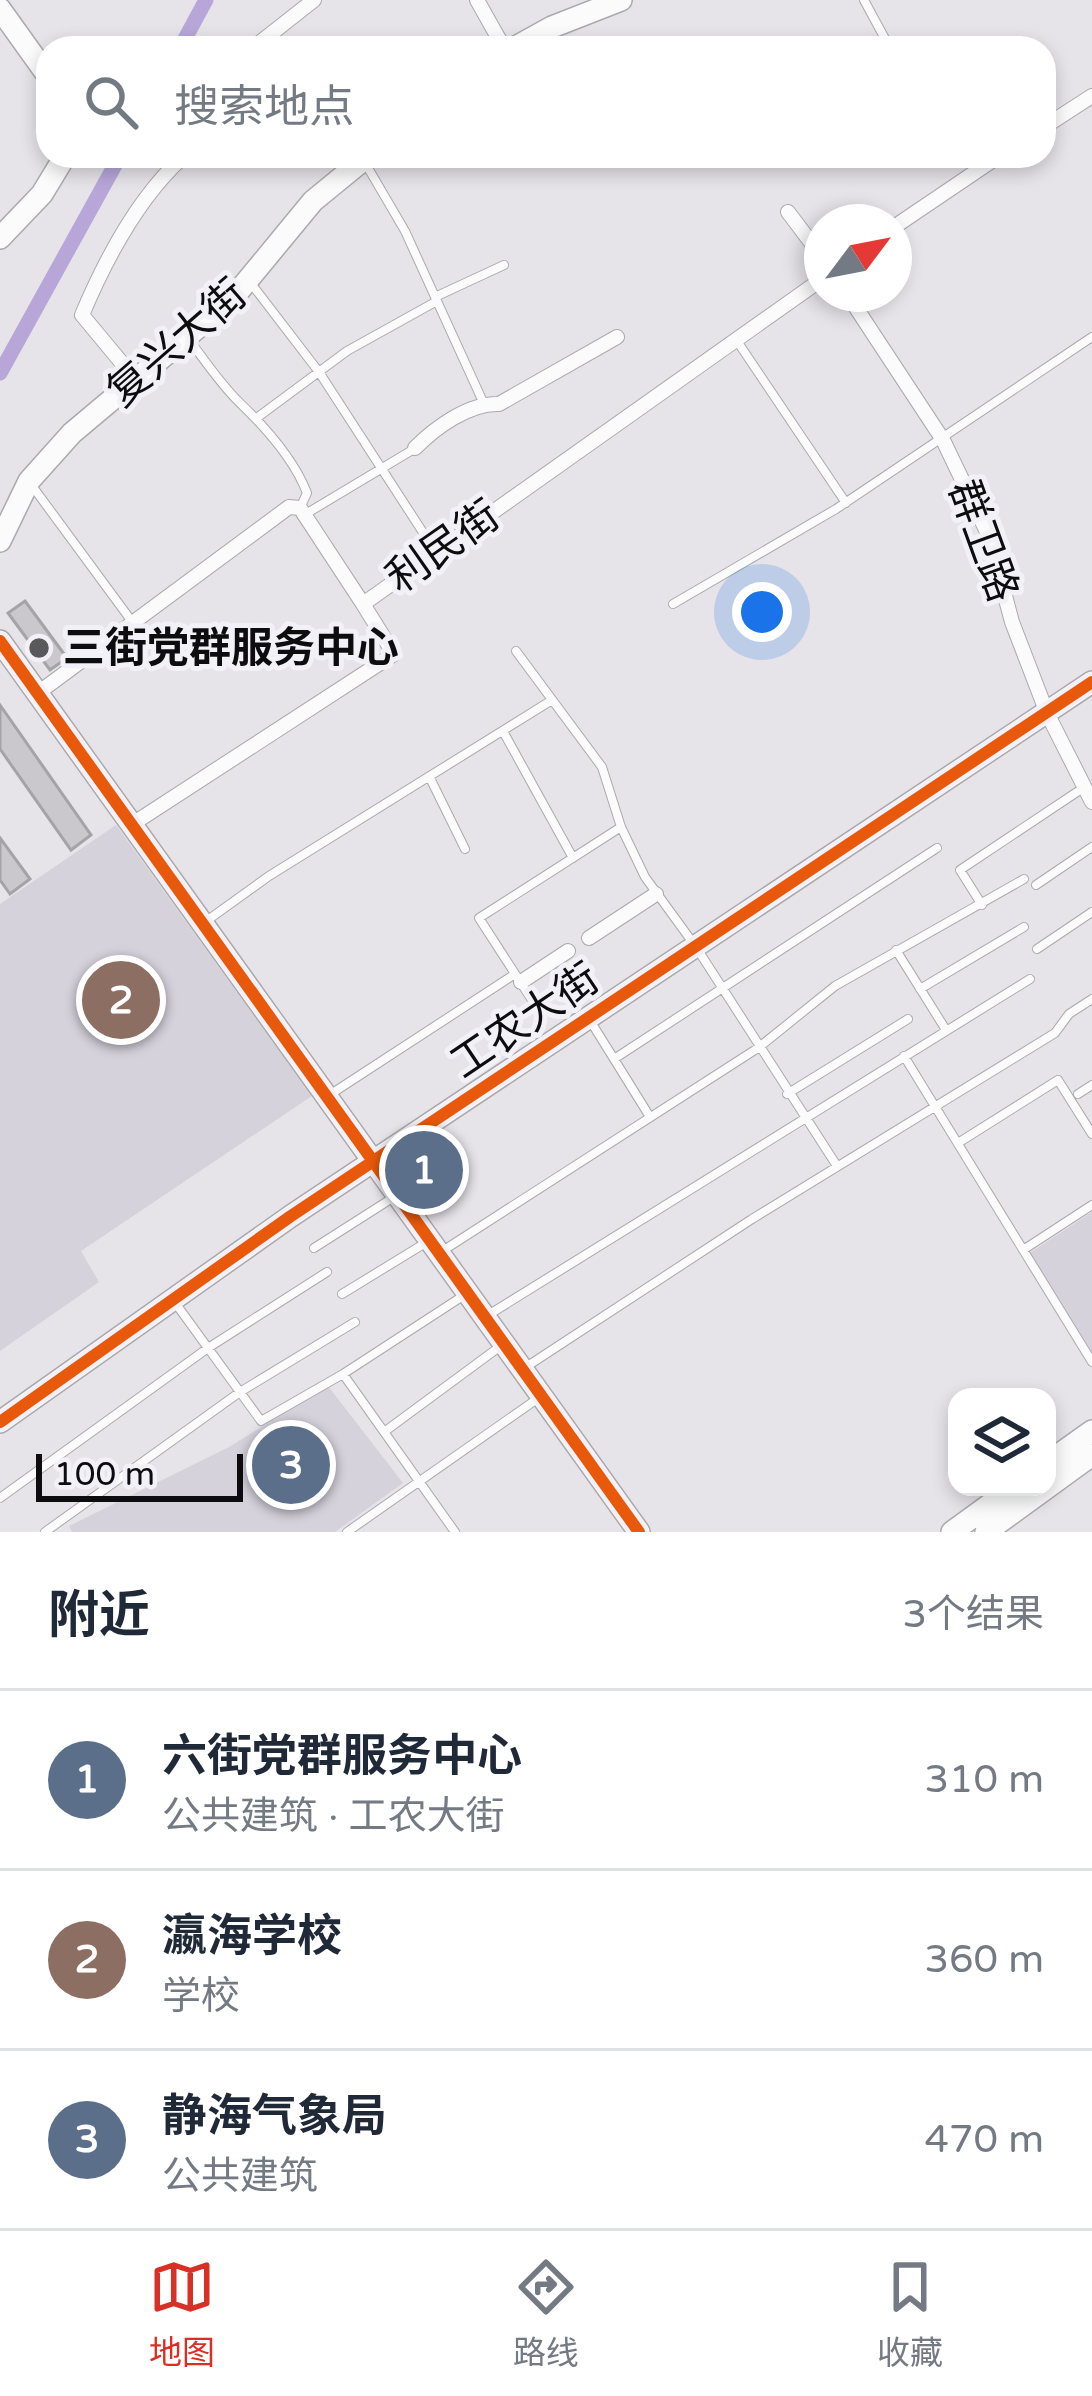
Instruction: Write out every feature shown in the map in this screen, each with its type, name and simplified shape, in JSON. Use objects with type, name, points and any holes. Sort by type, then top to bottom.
[{"type":"street","points":[[269,36],[314,0]]},
{"type":"street","points":[[478,0],[498,36]]},
{"type":"street","points":[[536,36],[621,0]]},
{"type":"street","points":[[0,9],[36,59]]},
{"type":"street","points":[[1056,120],[1092,97]]},
{"type":"street","points":[[0,238],[42,194],[58,168]]},
{"type":"street","points":[[136,380],[82,315],[97,279],[153,184],[171,168]]},
{"type":"street","name":"复兴大街","points":[[0,541],[29,482],[72,433],[249,280],[313,201],[354,168]]},
{"type":"street","points":[[912,215],[981,168]]},
{"type":"street","points":[[788,212],[804,233]]},
{"type":"street","name":"利民街","points":[[302,512],[363,604],[804,292]]},
{"type":"street","name":"群卫路","points":[[859,312],[944,440],[989,536],[1012,622],[1047,713],[1092,802]]},
{"type":"street","points":[[416,448],[432,431],[484,404],[499,404],[616,337]]},
{"type":"street","points":[[0,511],[29,482]]},
{"type":"street","points":[[38,693],[290,507],[302,512]]},
{"type":"street","points":[[131,825],[394,654],[363,604]]},
{"type":"street","points":[[2,640],[371,1163],[639,1532]]},
{"type":"street","name":"工农大街","points":[[0,1422],[371,1163],[1092,682]]},
{"type":"street","points":[[589,938],[656,895]]},
{"type":"street","points":[[518,978],[568,951]]},
{"type":"street","points":[[1056,1457],[1092,1431]]},
{"type":"street","points":[[986,1532],[1092,1455]]},
{"type":"street","points":[[952,1532],[1002,1496]]},
{"type":"lane","points":[[864,0],[884,36]]},
{"type":"lane","points":[[371,168],[484,404]]},
{"type":"lane","points":[[258,417],[347,351],[504,266]]},
{"type":"lane","points":[[249,280],[319,372],[436,552]]},
{"type":"lane","points":[[186,336],[239,402],[258,417],[305,486],[302,512]]},
{"type":"lane","points":[[673,604],[944,440],[1092,337]]},
{"type":"lane","points":[[736,340],[846,502]]},
{"type":"lane","points":[[302,512],[385,470],[416,448]]},
{"type":"lane","points":[[29,482],[133,623]]},
{"type":"lane","points":[[516,651],[602,767],[621,826],[656,895],[696,947],[837,1166]]},
{"type":"lane","points":[[202,925],[268,876],[504,734],[552,700]]},
{"type":"lane","points":[[504,734],[573,858]]},
{"type":"lane","points":[[430,778],[466,849]]},
{"type":"lane","points":[[982,905],[960,870],[1084,788]]},
{"type":"lane","points":[[541,1014],[479,918],[621,826]]},
{"type":"lane","points":[[1036,885],[1092,847]]},
{"type":"lane","points":[[614,1059],[937,848]]},
{"type":"lane","points":[[343,1294],[433,1248],[650,1118],[758,1048],[835,986],[1024,879]]},
{"type":"lane","points":[[1037,949],[1092,912]]},
{"type":"lane","points":[[920,989],[1024,927]]},
{"type":"lane","points":[[896,950],[946,1030]]},
{"type":"lane","points":[[325,1098],[518,978]]},
{"type":"lane","points":[[484,1318],[1030,979]]},
{"type":"lane","points":[[522,1370],[837,1166],[1055,1033],[1069,1014],[1092,999]]},
{"type":"lane","points":[[589,1018],[650,1118]]},
{"type":"lane","points":[[788,1094],[908,1019]]},
{"type":"lane","points":[[904,1056],[1092,1362]]},
{"type":"lane","points":[[958,1143],[1058,1080],[1092,1134]]},
{"type":"lane","points":[[1078,1094],[1092,1085]]},
{"type":"lane","points":[[314,1248],[395,1196]]},
{"type":"lane","points":[[1022,1250],[1092,1204]]},
{"type":"lane","points":[[0,1498],[208,1348],[327,1273]]},
{"type":"lane","points":[[172,1298],[261,1421],[466,1294]]},
{"type":"lane","points":[[45,1532],[240,1392],[355,1322]]},
{"type":"lane","points":[[384,1432],[503,1344]]},
{"type":"lane","points":[[343,1374],[455,1532]]},
{"type":"lane","points":[[347,1532],[541,1396]]},
{"type":"shaded area","points":[[116,825],[312,1096],[81,1251],[99,1282],[0,1351],[0,904]]},
{"type":"shaded area","points":[[1092,1212],[1092,1353],[1028,1254]]},
{"type":"shaded area","points":[[328,1386],[403,1483],[335,1532],[72,1532],[69,1526],[229,1447]]},
{"type":"building","points":[[25,601],[67,658],[50,670],[8,613]]},
{"type":"building","points":[[0,705],[91,835],[71,850],[0,749]]},
{"type":"building","points":[[0,838],[30,879],[10,894],[0,880]]},
{"type":"building","points":[[420,1148],[446,1183],[430,1194],[404,1158]]},
{"type":"waterway","points":[[186,36],[206,0]]},
{"type":"waterway","points":[[0,373],[113,168]]},
{"type":"cycle path","points":[[0,641],[639,1532]]},
{"type":"cycle path","points":[[0,1422],[291,1216],[1092,682]]},
{"type":"place","name":"三街党群服务中心","points":[[39,648]]},
{"type":"place","name":"瀛海学校","points":[[121,1000]]},
{"type":"place","name":"六街党群服务中心","points":[[424,1170]]},
{"type":"place","name":"静海气象局","points":[[291,1465]]}]
